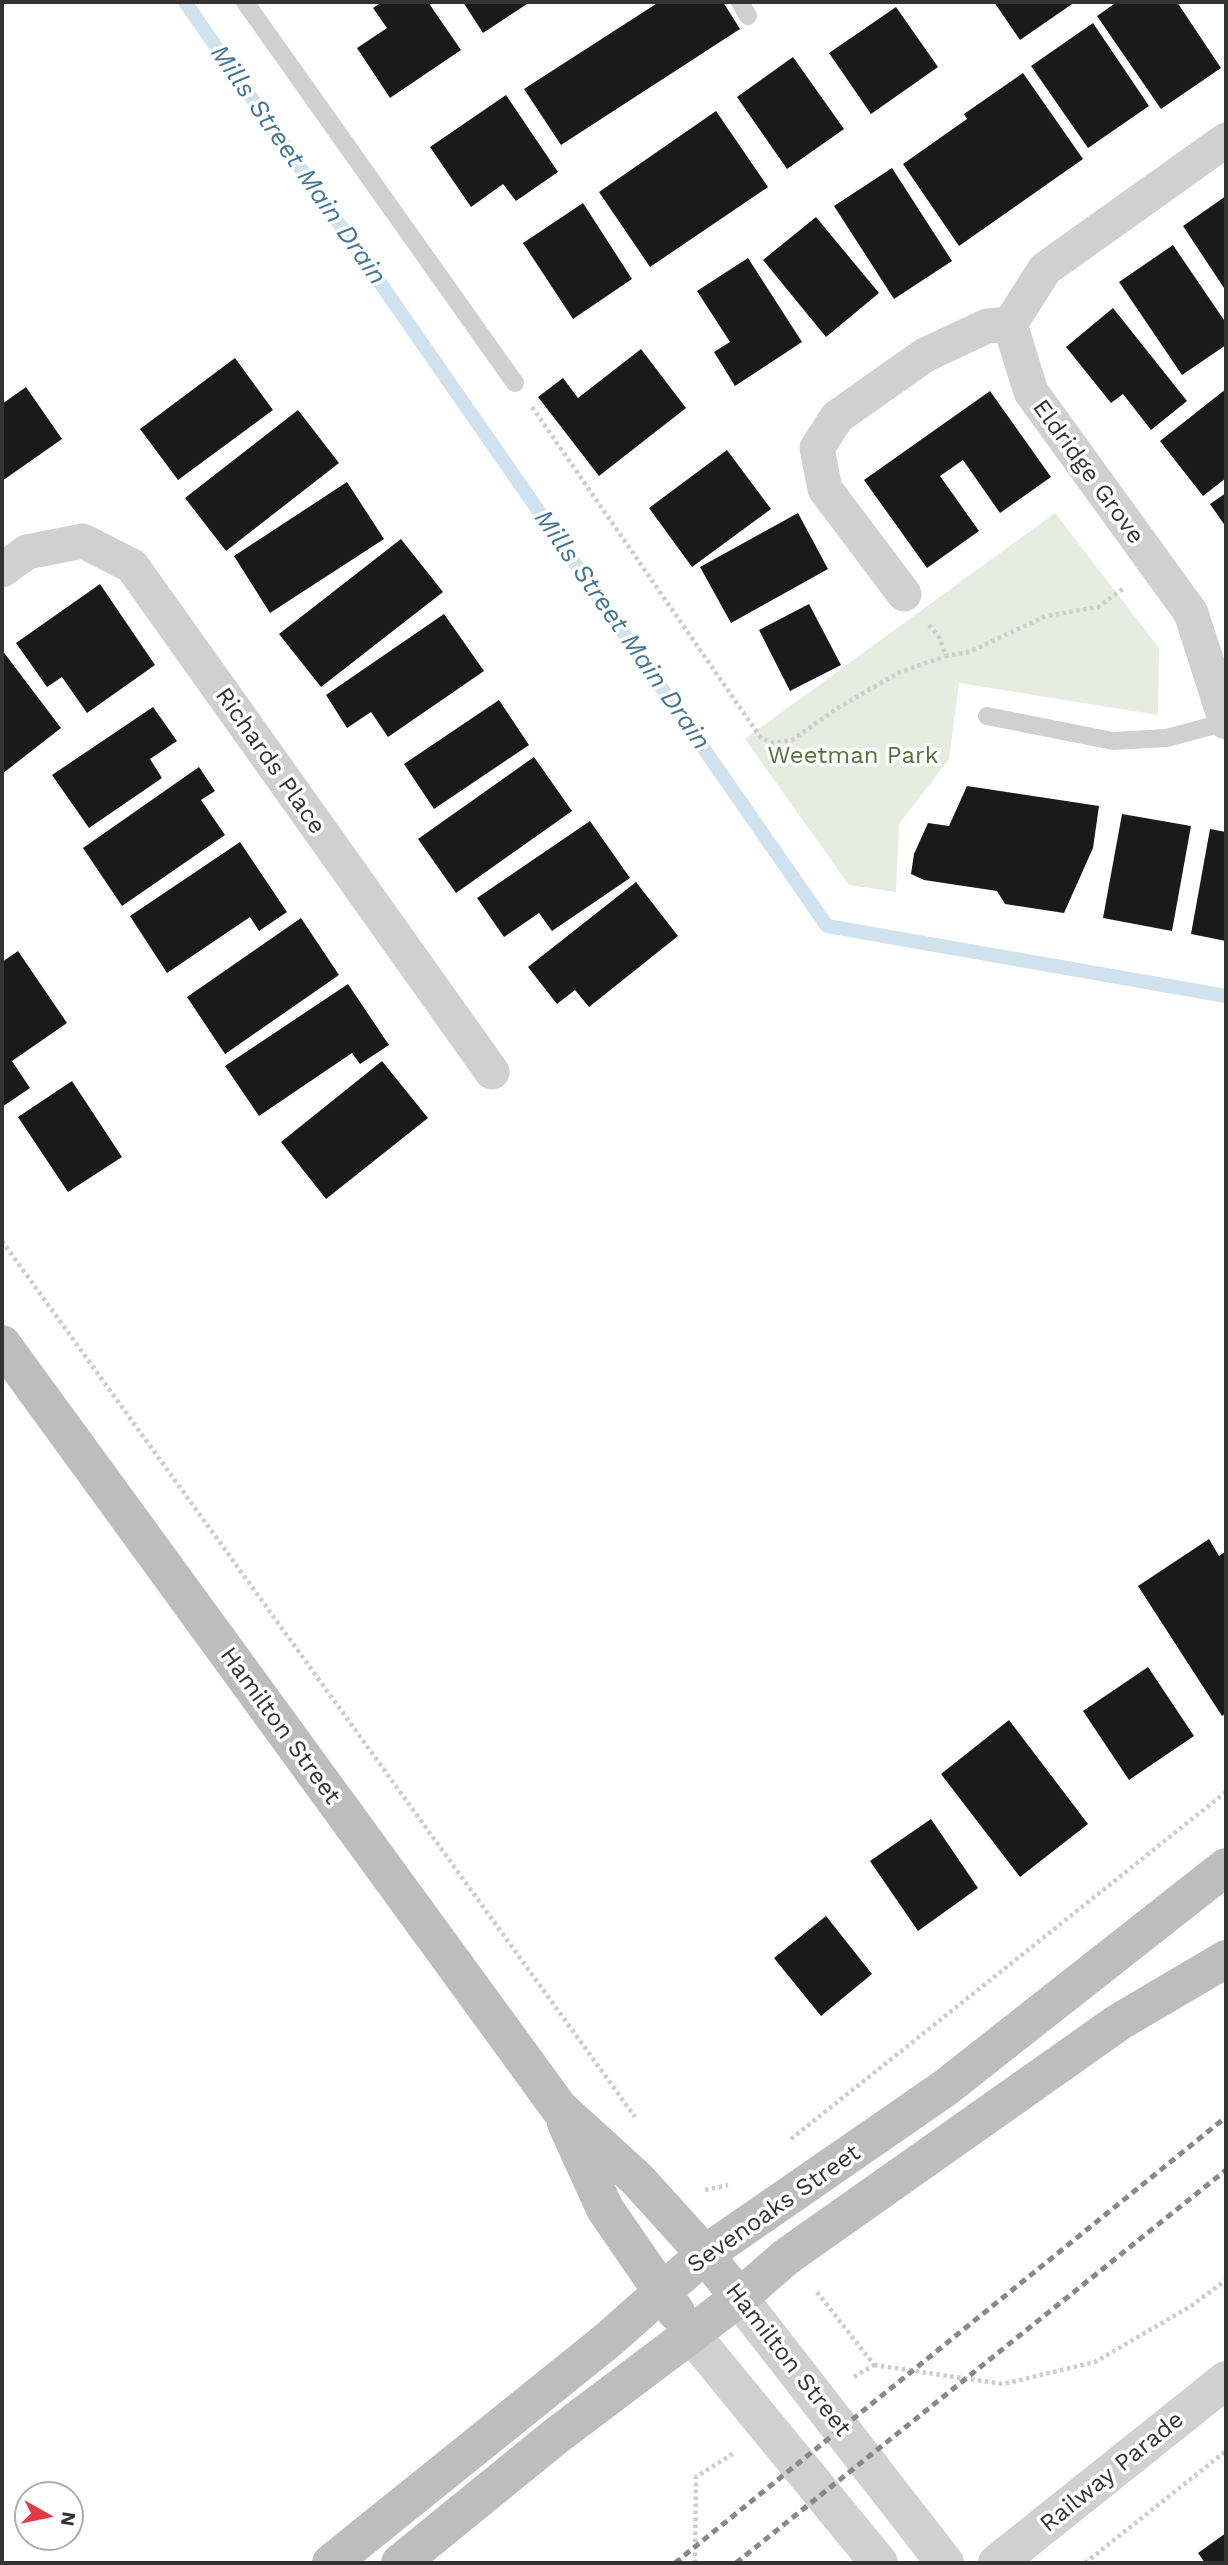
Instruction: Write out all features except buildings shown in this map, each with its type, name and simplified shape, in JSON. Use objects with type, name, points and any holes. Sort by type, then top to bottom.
[{"type":"main road","name":"Hamilton Street","points":[[2,1344],[559,2108],[605,2208],[692,2334]]},
{"type":"main road","name":"Sevenoaks Street","points":[[331,2563],[608,2340],[705,2253],[945,2088],[1226,1867]]},
{"type":"main road","name":"Sevenoaks Street","points":[[400,2563],[556,2435],[739,2298],[786,2257],[1119,2022],[1226,1959]]},
{"type":"main road","name":"Hamilton Street","points":[[559,2108],[637,2179],[705,2253],[739,2298]]},
{"type":"street","points":[[904,594],[825,489],[817,448],[837,418],[925,355],[987,326],[1010,324],[1045,269],[1226,139]]},
{"type":"street","name":"Eldridge Grove","points":[[1010,324],[1031,392],[1191,612],[1226,722]]},
{"type":"street","name":"Richards Place","points":[[2,570],[27,552],[83,541],[132,566],[492,1072]]},
{"type":"street","name":"Hamilton Street","points":[[739,2298],[945,2563]]},
{"type":"street","name":"Hamilton Street","points":[[692,2334],[879,2563]]},
{"type":"street","name":"Railway Parade","points":[[997,2563],[1226,2380]]},
{"type":"lane","points":[[245,2],[515,383]]},
{"type":"lane","points":[[987,716],[1113,741],[1167,738],[1226,722]]},
{"type":"path","points":[[515,383],[761,738],[773,743],[792,740],[841,706],[900,673],[946,656],[969,652],[1046,616],[1098,607],[1156,565]]},
{"type":"path","points":[[904,594],[939,637],[946,656]]},
{"type":"path","points":[[2,1241],[642,2127]]},
{"type":"path","points":[[788,2142],[1226,1792]]},
{"type":"path","points":[[693,2188],[702,2191],[729,2185],[738,2179]]},
{"type":"path","points":[[817,2292],[874,2365],[1003,2384],[1096,2362],[1191,2306],[1226,2280]]},
{"type":"path","points":[[1085,2563],[1226,2451]]},
{"type":"path","points":[[695,2563],[696,2477]]},
{"type":"green space","name":"Weetman Park","points":[[1055,513],[1159,648],[1158,715],[959,683],[949,759],[899,824],[896,892],[849,885],[745,739]]},
{"type":"waterway","name":"Mills Street Main Drain","points":[[185,2],[827,926],[1226,996]]},
{"type":"railway","points":[[675,2563],[1226,2117]]},
{"type":"railway","points":[[736,2563],[1226,2170]]}]
